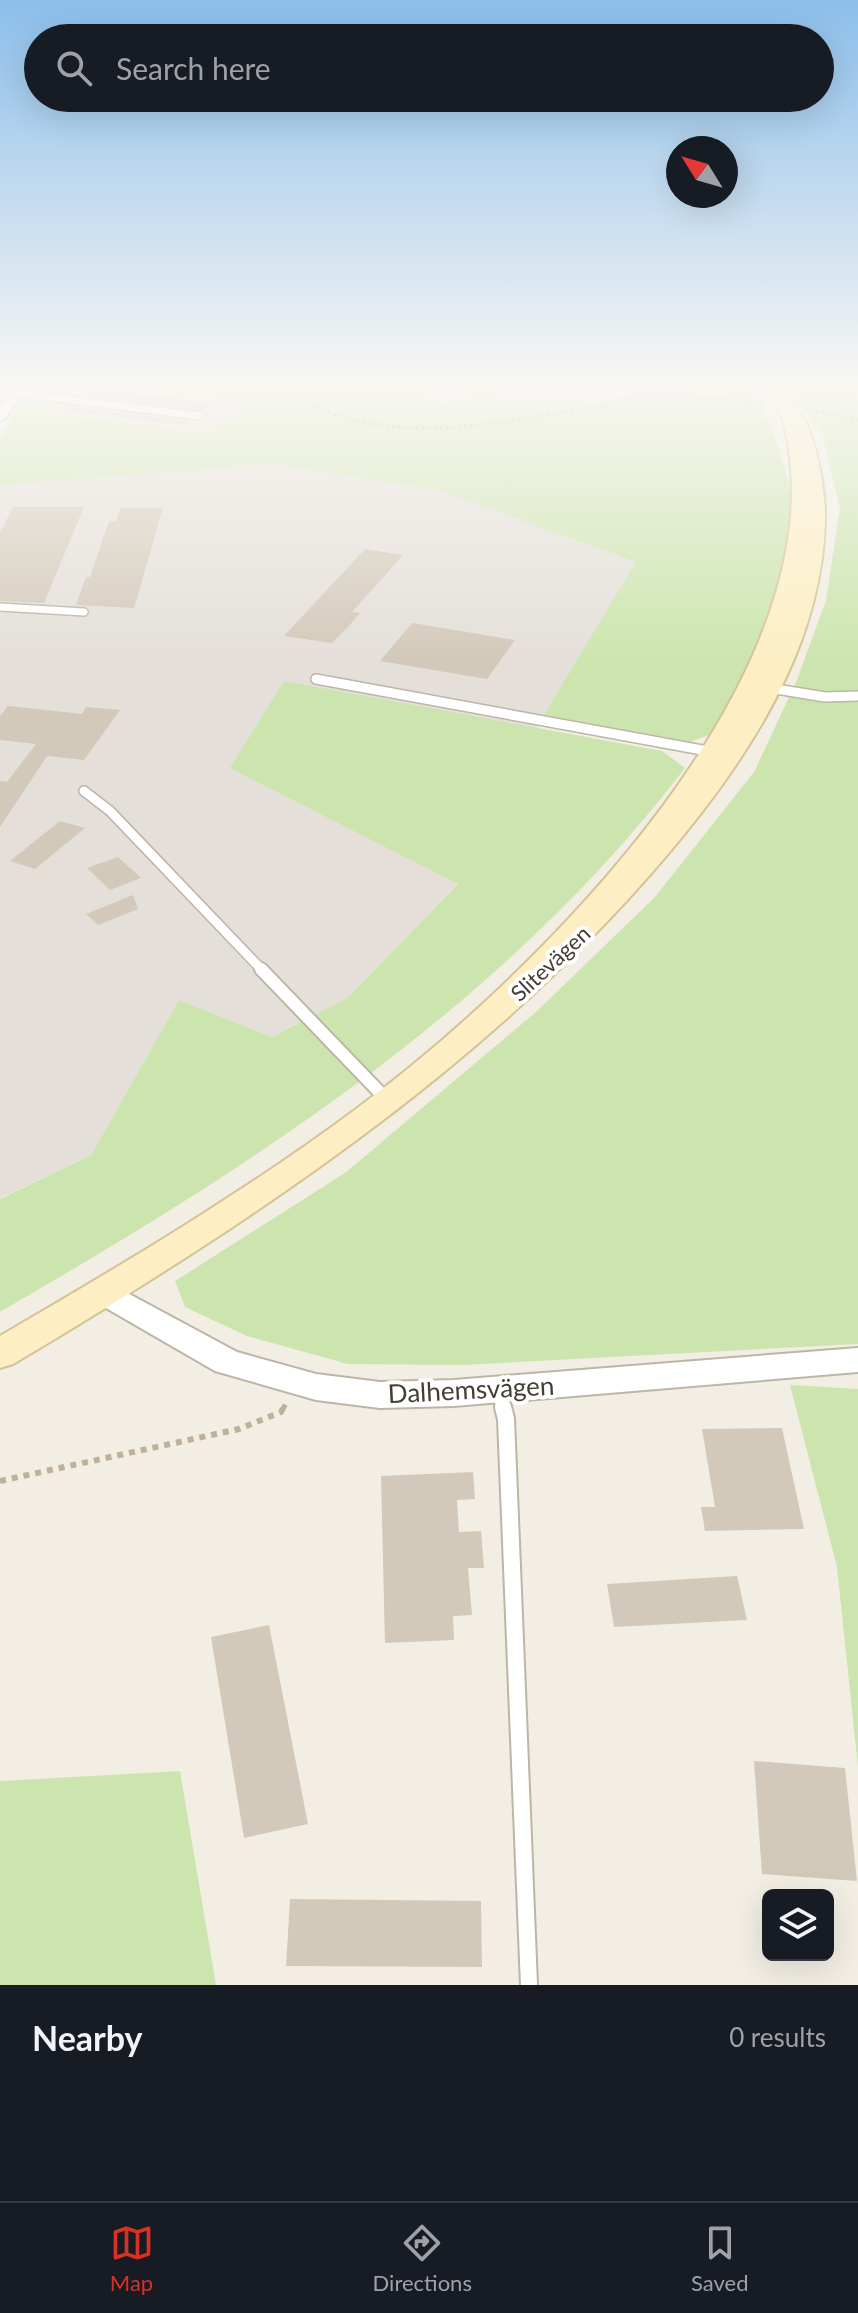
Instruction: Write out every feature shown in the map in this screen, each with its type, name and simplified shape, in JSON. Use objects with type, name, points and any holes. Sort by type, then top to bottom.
[{"type":"main road","name":"Slitevägen","points":[[0,1354],[105,1293],[285,1175],[388,1101],[526,988],[589,928],[707,790],[770,688],[783,661],[799,612],[814,545],[812,476]]},
{"type":"street","name":"Dalhemsvägen","points":[[105,1293],[227,1362],[299,1382],[380,1395],[498,1389],[858,1360]]},
{"type":"lane","points":[[0,607],[84,612]]},
{"type":"lane","points":[[316,679],[730,755]]},
{"type":"lane","points":[[770,688],[813,696],[858,696]]},
{"type":"lane","points":[[84,791],[110,811],[388,1101]]},
{"type":"lane","points":[[498,1389],[506,1419],[529,1985]]},
{"type":"path","points":[[0,1481],[239,1429],[281,1412],[299,1382]]},
{"type":"shaded area","points":[[121,476],[346,476],[438,490],[637,562],[536,729],[284,682],[231,768],[458,883],[347,998],[272,1037],[179,1000],[91,1155],[0,1198],[0,485]]},
{"type":"green space","points":[[0,476],[121,476],[0,485]]},
{"type":"green space","points":[[346,476],[786,476],[791,521],[778,583],[754,649],[714,733],[690,742],[544,715],[636,562],[438,490]]},
{"type":"green space","points":[[832,476],[858,476],[858,1344],[463,1365],[348,1364],[247,1336],[185,1307],[175,1281],[345,1173],[537,1011],[655,897],[754,772],[797,680],[826,600],[840,508]]},
{"type":"green space","points":[[284,681],[662,751],[685,768],[614,853],[537,932],[456,1006],[370,1074],[281,1138],[189,1198],[0,1312],[0,1199],[91,1155],[179,1000],[272,1037],[347,998],[458,884],[230,768]]},
{"type":"green space","points":[[790,1385],[858,1389],[858,1767],[837,1567]]},
{"type":"green space","points":[[180,1771],[216,1985],[0,1985],[0,1781]]},
{"type":"building","points":[[13,507],[84,507],[44,603],[0,601],[0,533]]},
{"type":"building","points":[[121,508],[163,508],[134,608],[76,605],[86,577],[90,577],[109,521],[116,521]]},
{"type":"building","points":[[365,549],[403,555],[352,612],[360,613],[347,628],[332,643],[284,636]]},
{"type":"building","points":[[412,623],[515,640],[487,679],[380,661]]},
{"type":"building","points":[[8,706],[82,714],[86,707],[120,710],[84,760],[47,756],[0,827],[0,781],[7,782],[36,744],[0,740],[0,716]]},
{"type":"building","points":[[60,821],[85,828],[35,869],[10,861]]},
{"type":"building","points":[[118,857],[141,878],[110,890],[87,868]]},
{"type":"building","points":[[133,895],[138,909],[98,925],[86,914]]},
{"type":"building","points":[[782,1428],[804,1529],[705,1531],[701,1507],[715,1507],[702,1429]]},
{"type":"building","points":[[473,1472],[475,1499],[457,1500],[459,1532],[481,1531],[484,1568],[468,1568],[472,1615],[453,1616],[454,1640],[385,1643],[381,1476]]},
{"type":"building","points":[[737,1576],[747,1620],[614,1627],[607,1584]]},
{"type":"building","points":[[269,1625],[308,1824],[244,1838],[211,1637]]},
{"type":"building","points":[[754,1761],[845,1768],[857,1881],[762,1874]]},
{"type":"building","points":[[290,1899],[481,1901],[482,1967],[286,1966]]}]
